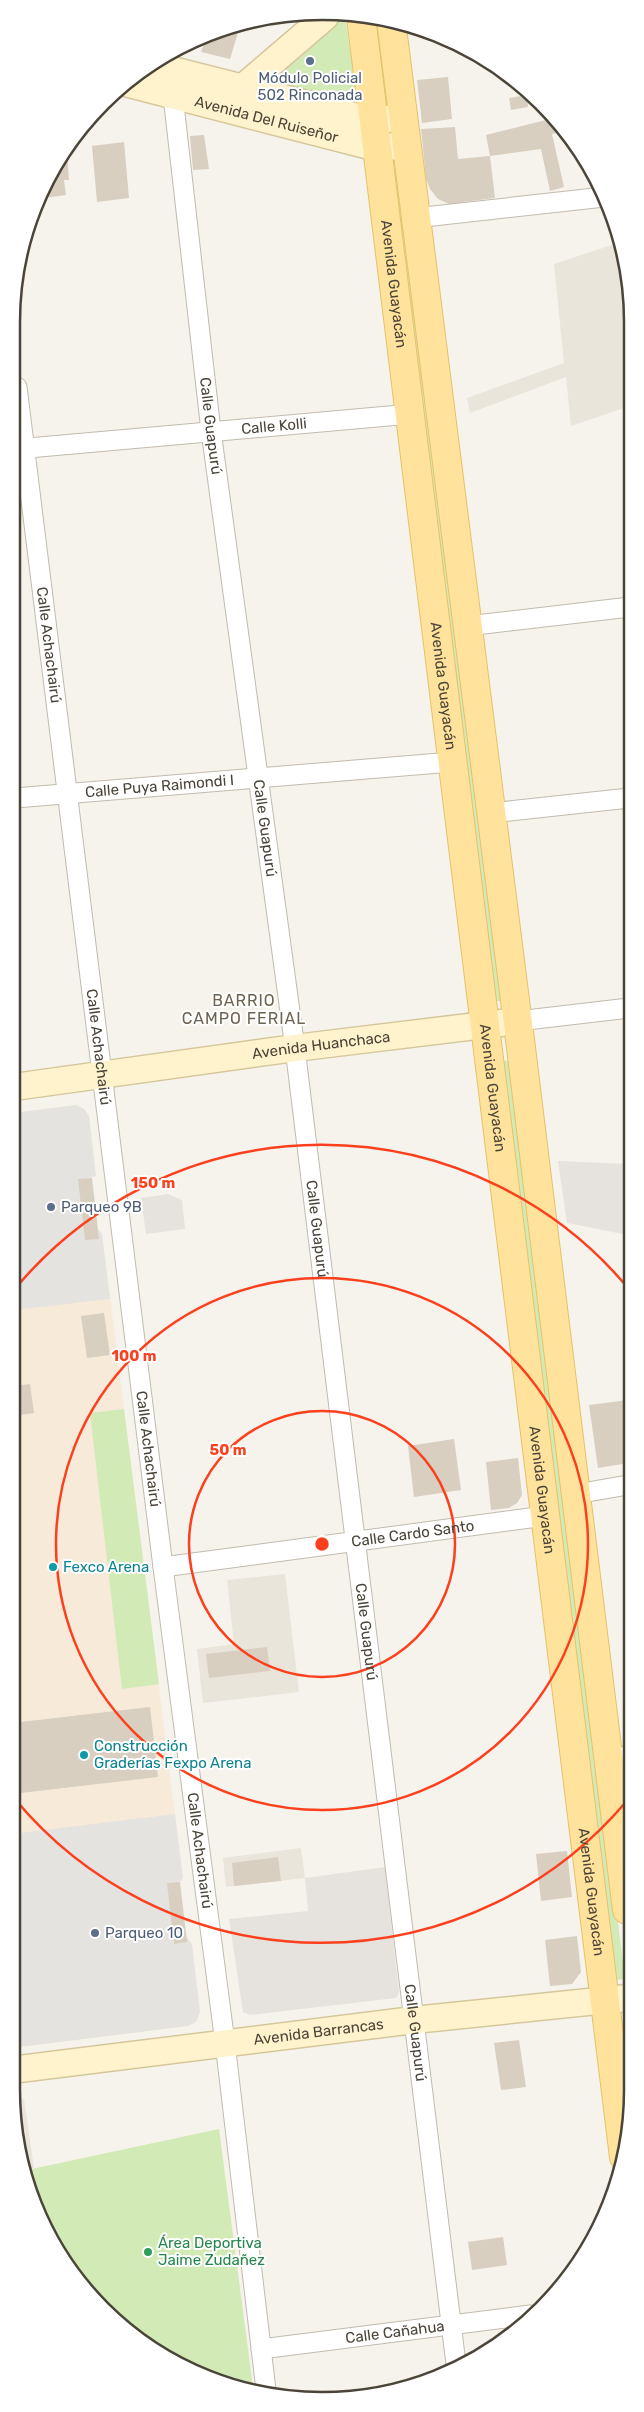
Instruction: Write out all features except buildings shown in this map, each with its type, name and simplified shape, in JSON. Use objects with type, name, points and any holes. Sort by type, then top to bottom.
[{"type":"main road","name":"Avenida Guayacán","points":[[362,23],[546,1516],[616,1999],[622,2119]]},
{"type":"main road","name":"Avenida Guayacán","points":[[391,28],[518,1021],[576,1494],[618,1757],[624,1859]]},
{"type":"street","points":[[241,89],[321,20]]},
{"type":"street","name":"Avenida Del Ruiseñor","points":[[160,67],[241,89],[374,121],[402,117]]},
{"type":"street","name":"Avenida Del Ruiseñor","points":[[134,85],[377,148],[405,145]]},
{"type":"street","name":"Calle Guapurú","points":[[173,96],[211,430],[295,1048],[456,2361]]},
{"type":"street","points":[[415,218],[597,197]]},
{"type":"street","name":"Calle Kolli","points":[[21,449],[211,430],[411,414]]},
{"type":"street","name":"Calle Achachairú","points":[[20,434],[225,2043],[265,2386]]},
{"type":"street","points":[[467,626],[624,608]]},
{"type":"street","name":"Calle Puya Raimondi I","points":[[20,798],[452,762]]},
{"type":"street","points":[[491,813],[624,799]]},
{"type":"street","name":"Avenida Huanchaca","points":[[20,1086],[295,1048],[624,1009]]},
{"type":"street","points":[[576,1494],[624,1486]]},
{"type":"street","name":"Calle Cardo Santo","points":[[163,1567],[546,1516]]},
{"type":"street","name":"Avenida Barrancas","points":[[20,2069],[414,2020],[616,1999]]},
{"type":"street","name":"Calle Cañahua","points":[[260,2349],[522,2316]]},
{"type":"shaded area","points":[[614,244],[623,302],[624,408],[571,426],[566,377],[470,413],[467,398],[564,363],[554,264]]},
{"type":"shaded area","points":[[76,1105],[84,1109],[89,1116],[96,1176],[86,1179],[90,1229],[102,1234],[183,1878],[180,1882],[173,1883],[180,1938],[187,1937],[192,1945],[200,2012],[196,2022],[188,2026],[20,2047],[20,1112]]},
{"type":"shaded area","name":"Parqueo 9B","points":[[76,1105],[84,1109],[89,1116],[96,1176],[86,1179],[98,1229],[102,1234],[110,1299],[20,1309],[20,1112]]},
{"type":"shaded area","points":[[558,1161],[624,1164],[624,1234],[567,1223]]},
{"type":"shaded area","points":[[168,1194],[182,1200],[185,1229],[146,1234],[141,1198]]},
{"type":"shaded area","points":[[285,1574],[299,1692],[203,1703],[197,1649],[234,1644],[227,1580]]},
{"type":"shaded area","name":"Parqueo 10","points":[[175,1814],[183,1878],[180,1882],[173,1883],[180,1938],[187,1937],[192,1945],[200,2012],[196,2022],[188,2026],[20,2047],[20,1833]]},
{"type":"shaded area","points":[[301,1848],[305,1878],[226,1887],[223,1858]]},
{"type":"shaded area","points":[[385,1867],[399,1993],[396,1998],[250,2015],[243,2012],[229,1919],[308,1911],[305,1878]]},
{"type":"shaded area","points":[[24,2099],[34,2168],[30,2169],[23,2129],[20,2100]]},
{"type":"green space","points":[[338,21],[346,23],[356,90],[343,106],[267,81]]},
{"type":"green space","points":[[395,168],[503,1001],[495,1001],[388,169]]},
{"type":"green space","points":[[512,1060],[624,1979],[617,1980],[503,1061]]},
{"type":"green space","points":[[124,1409],[159,1684],[122,1689],[90,1413]]},
{"type":"green space","name":"Área Deportiva Jaime Zudañez","points":[[219,2129],[253,2384],[206,2369],[171,2352],[138,2330],[108,2304],[82,2274],[60,2241],[43,2206],[30,2169]]},
{"type":"place","name":"Módulo Policial 502 Rinconada","points":[[310,61]]},
{"type":"place","name":"Parqueo 9B","points":[[51,1207]]},
{"type":"place","name":"Fexco Arena","points":[[53,1567]]},
{"type":"place","name":"Construcción Graderías Fexpo Arena","points":[[84,1755]]},
{"type":"place","name":"Parqueo 10","points":[[95,1933]]},
{"type":"place","name":"Área Deportiva Jaime Zudañez","points":[[148,2252]]},
{"type":"district","name":"BARRIO CAMPO FERIAL","points":[[244,1009]]}]
